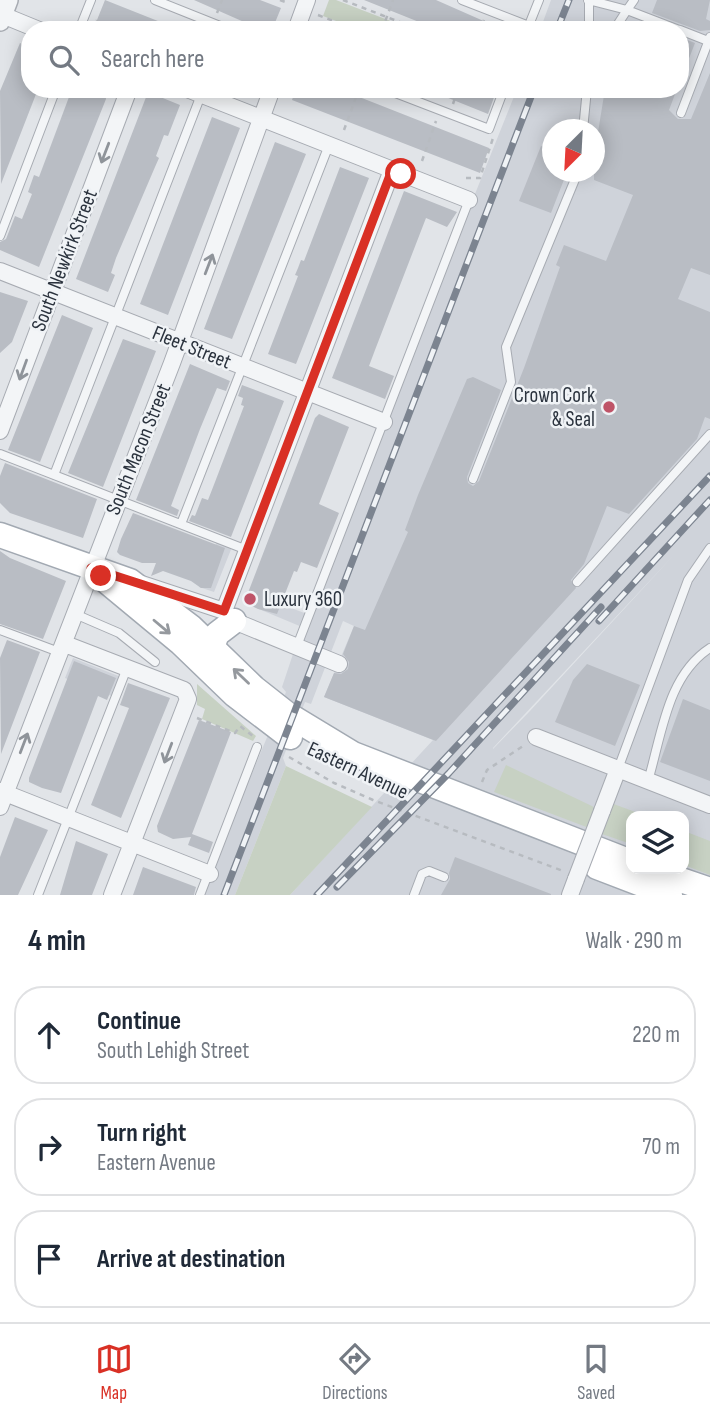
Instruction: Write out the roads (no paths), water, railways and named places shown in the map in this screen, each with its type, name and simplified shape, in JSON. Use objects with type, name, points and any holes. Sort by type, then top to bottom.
[{"type":"main road","name":"Eastern Avenue","points":[[0,535],[130,581],[168,607],[286,714],[352,754],[626,860]]},
{"type":"main road","name":"Eastern Avenue","points":[[91,568],[181,643],[234,695],[290,737],[325,758],[401,792],[670,895]]},
{"type":"main road","points":[[212,647],[229,616]]},
{"type":"main road","points":[[664,874],[710,890]]},
{"type":"street","points":[[299,21],[307,0]]},
{"type":"street","points":[[3,12],[21,21]]},
{"type":"street","name":"South Newkirk Street","points":[[0,431],[126,98]]},
{"type":"street","points":[[209,98],[469,200]]},
{"type":"street","name":"South Macon Street","points":[[2,797],[180,342],[269,98]]},
{"type":"street","points":[[229,616],[247,550],[392,170]]},
{"type":"street","name":"Fleet Street","points":[[0,271],[384,422]]},
{"type":"street","name":"Eastern Avenue","points":[[130,581],[229,616],[339,664]]},
{"type":"street","points":[[62,648],[127,668],[184,690],[188,699],[112,895]]},
{"type":"street","points":[[536,737],[710,805]]},
{"type":"street","points":[[570,895],[618,769]]},
{"type":"street","points":[[2,797],[68,818],[210,874]]},
{"type":"lane","points":[[83,21],[91,0]]},
{"type":"lane","points":[[156,0],[208,21]]},
{"type":"lane","points":[[462,0],[512,21]]},
{"type":"lane","points":[[531,21],[539,0]]},
{"type":"lane","points":[[589,21],[588,0],[656,21]]},
{"type":"lane","points":[[620,21],[634,0]]},
{"type":"lane","points":[[689,33],[709,39],[689,92]]},
{"type":"lane","points":[[0,236],[53,98]]},
{"type":"lane","points":[[54,475],[192,98]]},
{"type":"lane","points":[[408,98],[489,129],[501,98]]},
{"type":"lane","points":[[584,119],[586,98]]},
{"type":"lane","points":[[681,113],[687,98]]},
{"type":"lane","points":[[181,524],[329,145]]},
{"type":"lane","points":[[473,479],[511,382],[506,347],[574,182]]},
{"type":"lane","points":[[297,646],[469,200]]},
{"type":"lane","points":[[577,582],[710,434]]},
{"type":"lane","points":[[0,454],[247,550]]},
{"type":"lane","points":[[618,769],[688,580],[710,548]]},
{"type":"lane","points":[[75,614],[119,633],[155,662]]},
{"type":"lane","points":[[0,630],[62,648]]},
{"type":"lane","points":[[648,781],[677,682],[693,659],[710,648]]},
{"type":"lane","points":[[38,895],[127,668]]},
{"type":"lane","points":[[200,895],[257,747]]},
{"type":"lane","points":[[414,895],[422,874],[429,871],[444,877]]},
{"type":"railway","points":[[561,21],[569,0]]},
{"type":"railway","points":[[224,895],[531,98]]},
{"type":"railway","points":[[317,895],[710,476]]},
{"type":"railway","points":[[599,621],[710,500]]},
{"type":"railway","points":[[337,887],[449,773],[601,607]]},
{"type":"place","name":"Crown Cork & Seal","points":[[609,407]]},
{"type":"place","name":"Luxury 360","points":[[250,599]]}]
